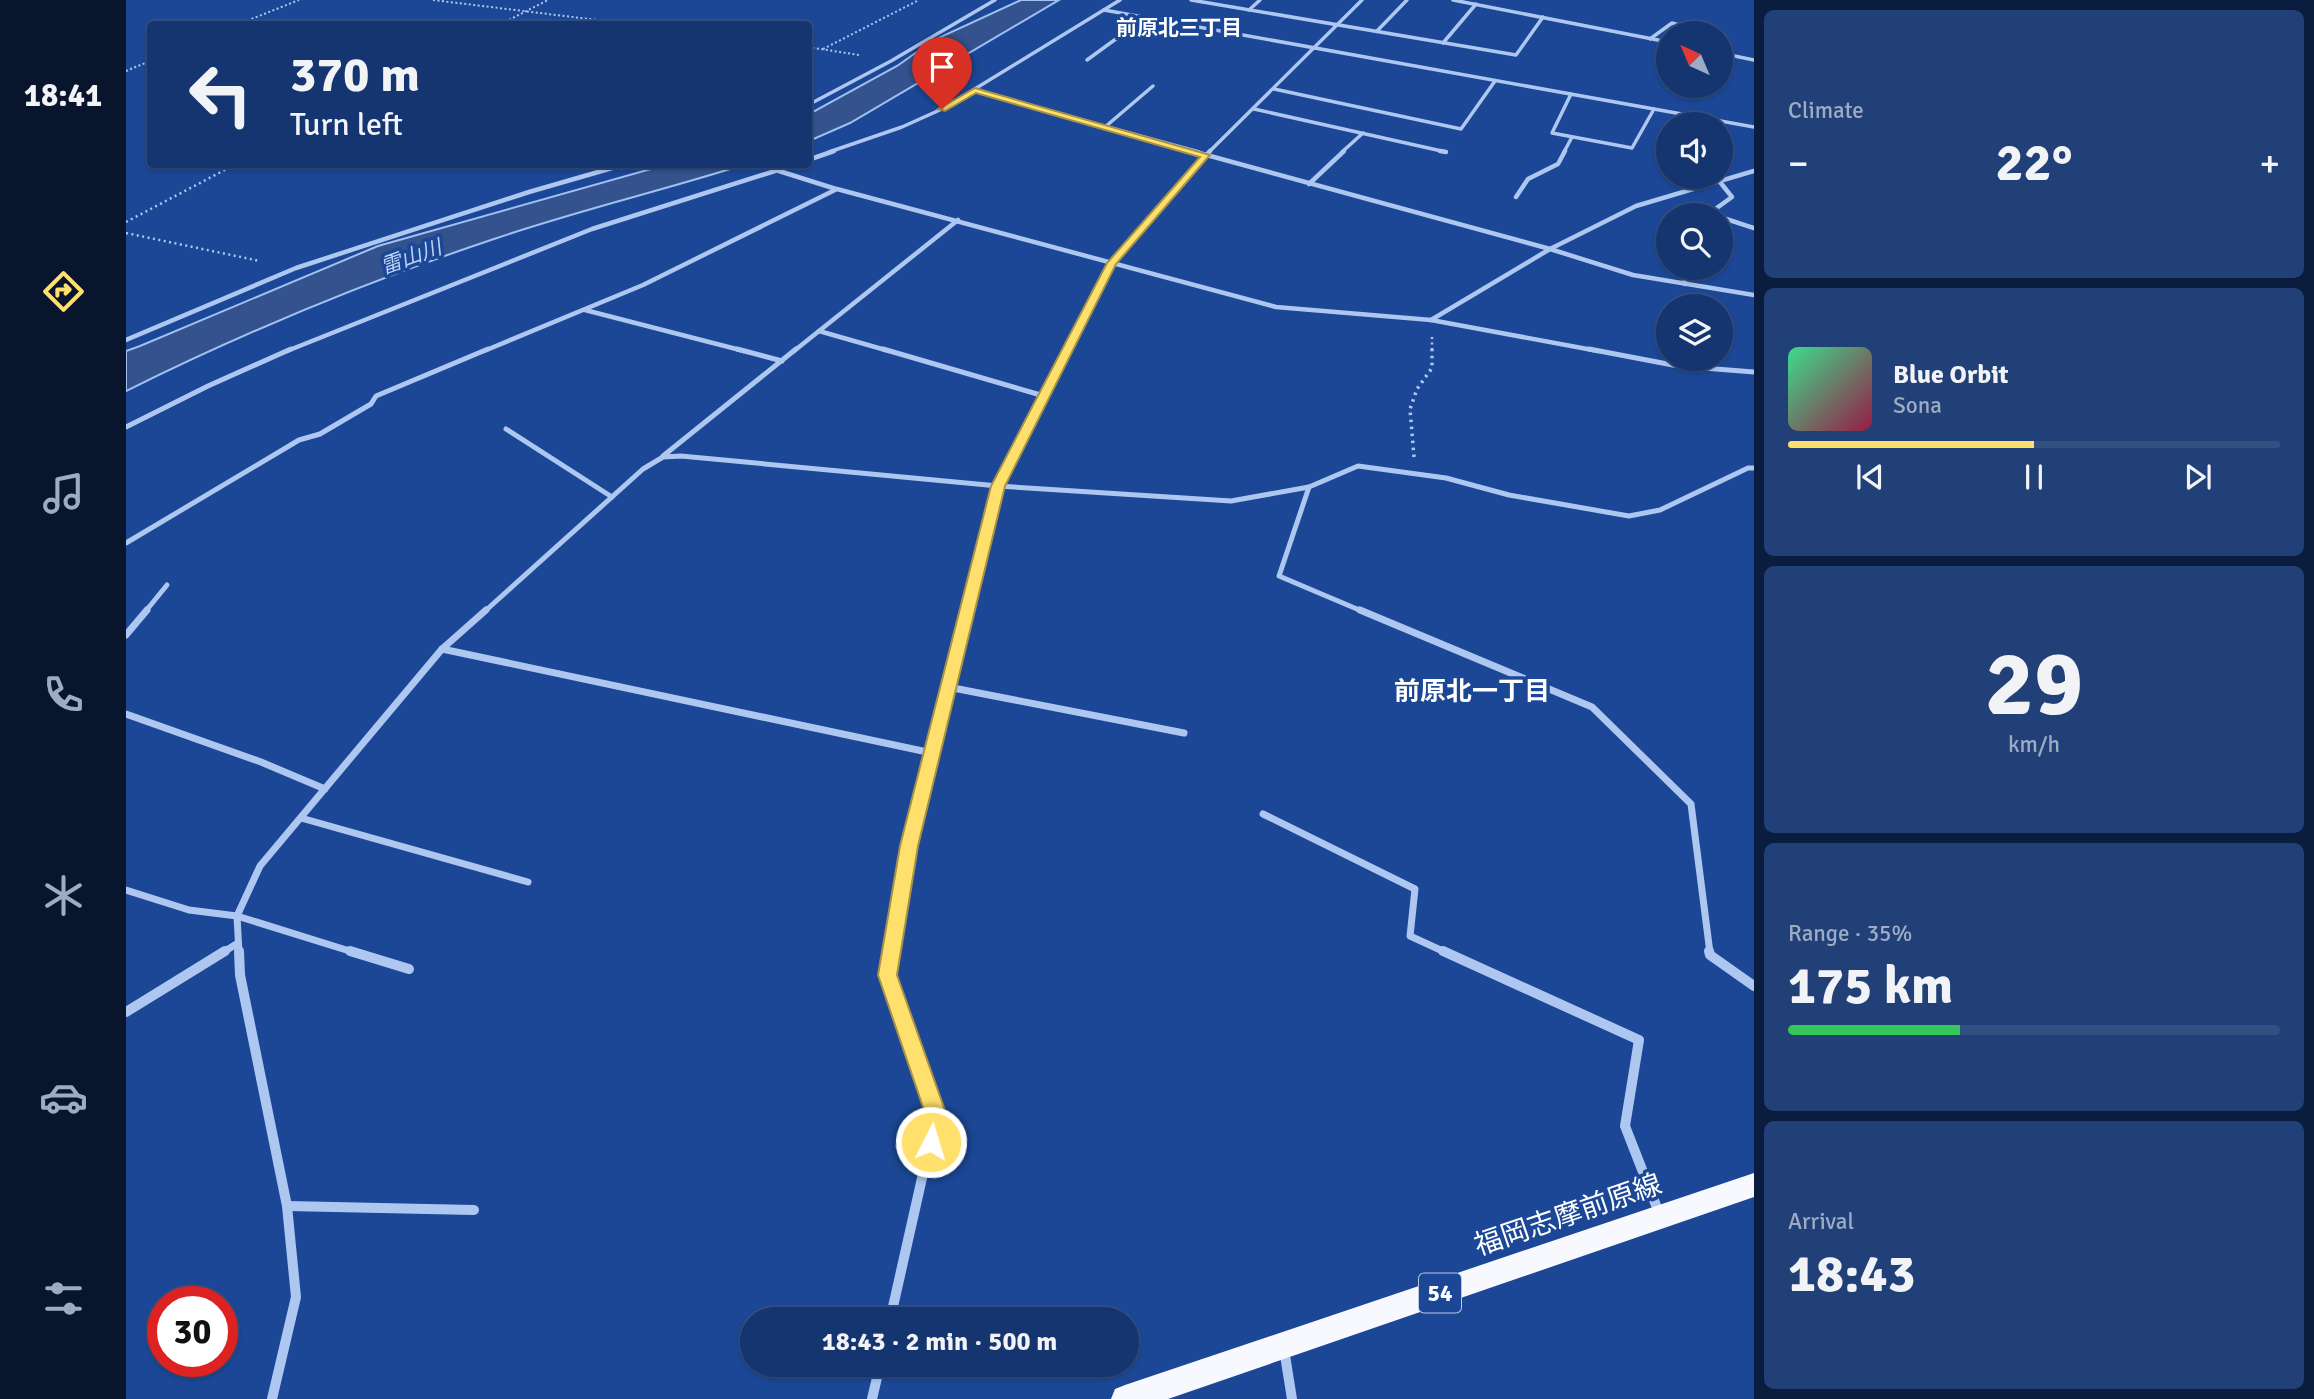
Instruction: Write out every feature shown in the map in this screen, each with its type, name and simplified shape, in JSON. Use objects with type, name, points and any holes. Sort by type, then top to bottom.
[{"type":"main road","name":"福岡志摩前原線","points":[[1125,1399],[1284,1348],[1754,1185]]},
{"type":"street","points":[[812,103],[891,61],[995,0]]},
{"type":"street","points":[[812,159],[902,127],[975,91],[1120,0]]},
{"type":"street","points":[[1191,0],[1516,55],[1543,17]]},
{"type":"street","points":[[1249,10],[1260,0]]},
{"type":"street","points":[[893,1307],[936,1116],[888,975],[909,846],[998,486],[1112,263],[1206,155],[1362,0]]},
{"type":"street","points":[[1377,32],[1407,0]]},
{"type":"street","points":[[1453,0],[1656,40]]},
{"type":"street","points":[[1443,43],[1476,4]]},
{"type":"street","points":[[1104,10],[1754,127]]},
{"type":"street","points":[[1087,60],[1147,17]]},
{"type":"street","points":[[1650,39],[1656,35]]},
{"type":"street","points":[[1733,56],[1754,60]]},
{"type":"street","points":[[1274,89],[1461,128],[1495,81]]},
{"type":"street","points":[[1105,127],[1153,86]]},
{"type":"street","points":[[975,91],[1550,249],[1633,275],[1754,295]]},
{"type":"street","points":[[1571,94],[1552,133],[1632,148],[1654,109]]},
{"type":"street","points":[[1254,108],[1446,152]]},
{"type":"street","points":[[1309,184],[1363,133]]},
{"type":"street","points":[[1516,197],[1528,179],[1558,164],[1572,137]]},
{"type":"street","points":[[126,340],[296,268],[529,192],[612,168]]},
{"type":"street","points":[[126,427],[208,386],[324,335],[496,266],[664,205],[787,168]]},
{"type":"street","points":[[779,171],[1276,307],[1431,320],[1678,366],[1754,372]]},
{"type":"street","points":[[1733,178],[1754,171]]},
{"type":"street","points":[[126,543],[299,440],[320,434],[371,404],[376,396],[643,285],[837,189]]},
{"type":"street","points":[[1431,320],[1550,249],[1636,206],[1696,189]]},
{"type":"street","points":[[1725,203],[1732,197],[1726,189]]},
{"type":"street","points":[[272,1399],[296,1297],[287,1206],[240,975],[237,916],[260,866],[442,649],[643,469],[663,457],[958,220]]},
{"type":"street","points":[[1733,221],[1754,228]]},
{"type":"street","points":[[1685,280],[1685,284]]},
{"type":"street","points":[[584,309],[782,362]]},
{"type":"street","points":[[819,331],[1044,396]]},
{"type":"street","points":[[506,429],[612,496]]},
{"type":"street","points":[[663,457],[758,463],[998,486],[1231,501],[1309,486],[1358,466],[1446,478],[1509,495],[1629,516],[1660,510],[1748,468],[1754,468]]},
{"type":"street","points":[[1309,486],[1279,576],[1592,707],[1691,804],[1710,955],[1754,986]]},
{"type":"street","points":[[126,635],[167,585]]},
{"type":"street","points":[[442,649],[932,753]]},
{"type":"street","points":[[948,687],[1184,733]]},
{"type":"street","points":[[126,714],[261,762],[325,789]]},
{"type":"street","points":[[1263,814],[1415,889],[1410,936],[1639,1040],[1625,1126],[1661,1217]]},
{"type":"street","points":[[301,818],[528,882]]},
{"type":"street","points":[[126,890],[189,910],[237,916],[409,969]]},
{"type":"street","points":[[126,1012],[238,943]]},
{"type":"street","points":[[287,1206],[474,1210]]},
{"type":"street","points":[[1284,1348],[1292,1399]]},
{"type":"street","points":[[872,1399],[877,1377]]},
{"type":"path","points":[[246,21],[299,0]]},
{"type":"path","points":[[433,0],[606,21]]},
{"type":"path","points":[[508,21],[548,0]]},
{"type":"path","points":[[812,48],[823,49],[919,0]]},
{"type":"path","points":[[126,71],[147,62]]},
{"type":"path","points":[[126,222],[228,168]]},
{"type":"path","points":[[126,233],[296,268]]},
{"type":"path","points":[[1415,463],[1409,424],[1411,397],[1432,368],[1431,320]]},
{"type":"water","points":[[1021,0],[1059,0],[850,123],[812,140],[812,112],[897,66],[934,40]]},
{"type":"water","name":"雷山川","points":[[654,168],[733,168],[525,229],[400,272],[262,328],[126,391],[126,351],[378,246]]},
{"type":"district","name":"前原北三丁目","points":[[1179,28]]},
{"type":"district","name":"前原北一丁目","points":[[1472,692]]},
{"type":"route","points":[[931,1142],[936,1116],[888,975],[909,846],[998,486],[1112,263],[1206,155],[975,91],[942,109]]}]
